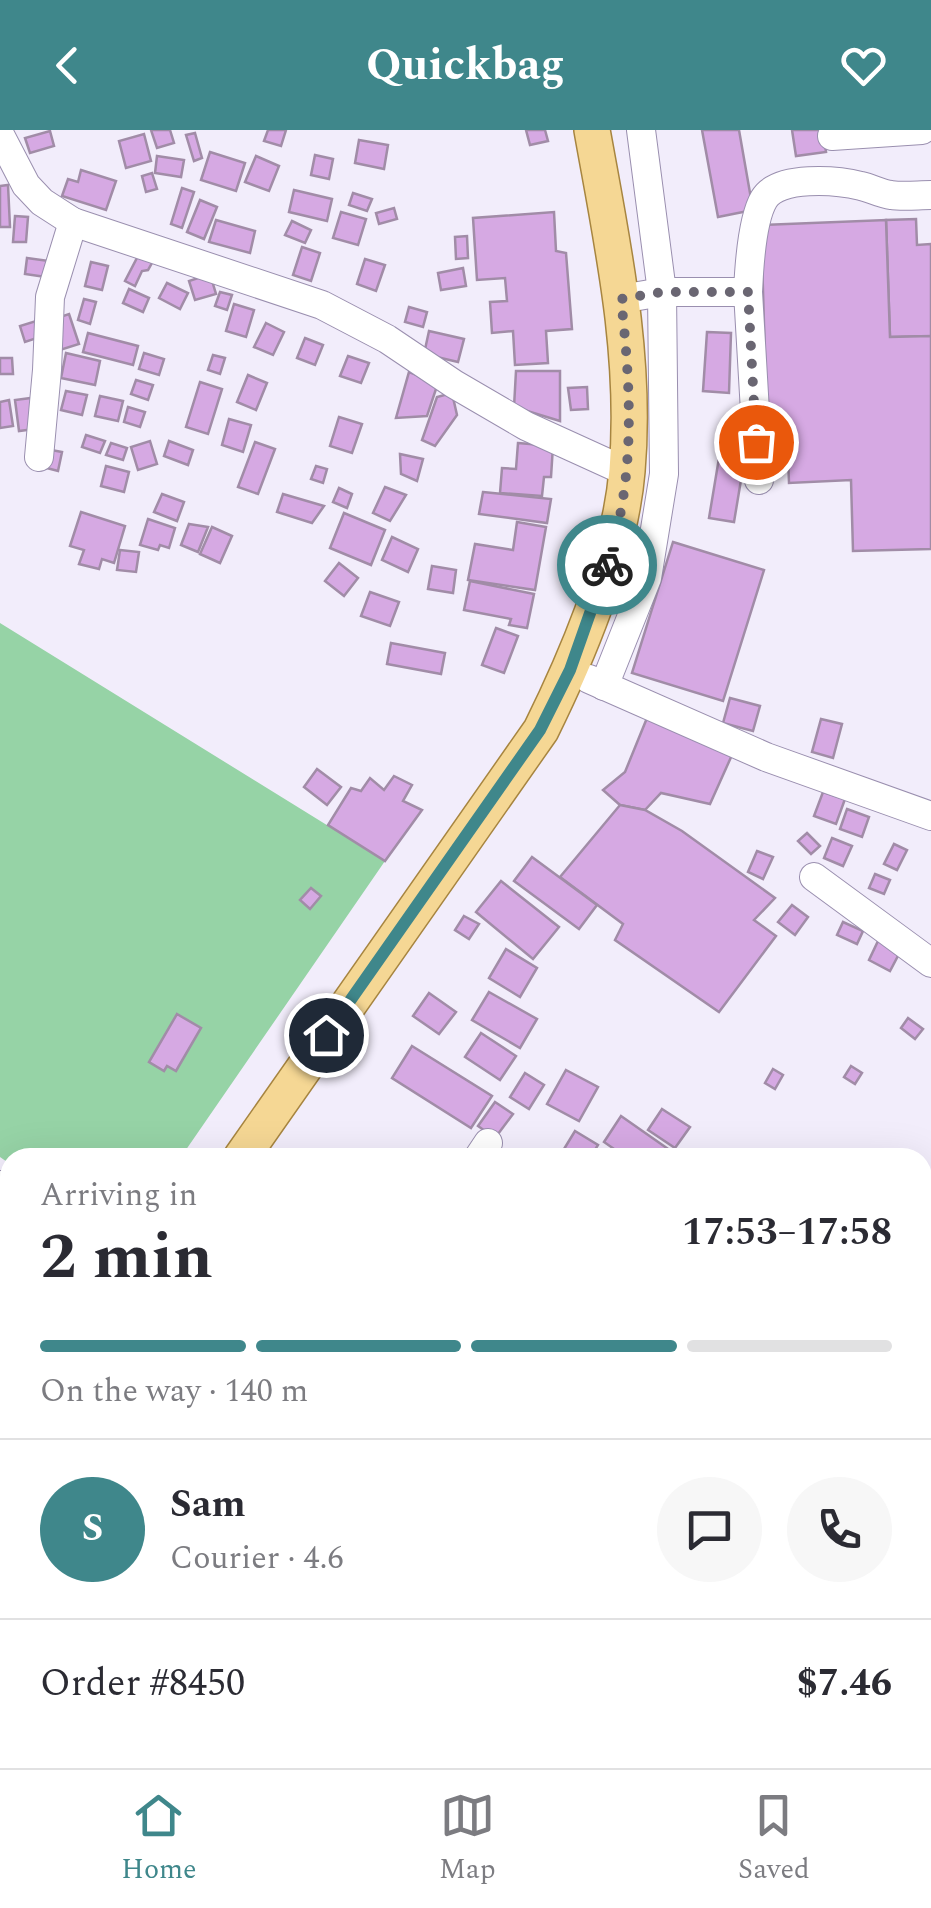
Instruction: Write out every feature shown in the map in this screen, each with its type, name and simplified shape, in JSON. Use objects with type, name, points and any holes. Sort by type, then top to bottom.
[{"type":"main road","points":[[248,1148],[540,730],[570,670],[610,558],[623,502],[630,422],[621,299],[592,130]]},
{"type":"street","points":[[604,686],[646,578],[664,474],[662,292],[641,130]]},
{"type":"street","points":[[829,182],[832,133],[922,130]]},
{"type":"street","points":[[0,135],[26,184],[42,202],[73,222],[322,304],[387,339],[526,426],[627,472]]},
{"type":"street","points":[[759,480],[748,264],[766,196],[794,182],[861,186],[892,195],[931,194]]},
{"type":"street","points":[[38,457],[50,296],[73,222]]},
{"type":"street","points":[[621,299],[662,292],[748,292]]},
{"type":"street","points":[[570,670],[766,757],[931,816]]},
{"type":"street","points":[[814,878],[931,963]]},
{"type":"green space","points":[[0,623],[385,861],[187,1148],[0,1148]]},
{"type":"building","points":[[151,130],[170,130],[174,143],[157,148]]},
{"type":"building","points":[[268,130],[286,130],[281,146],[264,141]]},
{"type":"building","points":[[526,130],[545,130],[548,141],[530,145]]},
{"type":"building","points":[[702,130],[739,130],[753,210],[718,217]]},
{"type":"building","points":[[792,130],[823,130],[826,152],[796,156]]},
{"type":"building","points":[[50,131],[54,146],[30,153],[25,138]]},
{"type":"building","points":[[195,133],[202,158],[194,161],[186,135]]},
{"type":"building","points":[[144,134],[151,161],[126,168],[119,141]]},
{"type":"building","points":[[359,140],[388,145],[384,169],[355,163]]},
{"type":"building","points":[[210,152],[245,163],[236,191],[201,180]]},
{"type":"building","points":[[315,155],[333,159],[329,179],[311,175]]},
{"type":"building","points":[[157,156],[184,160],[181,177],[155,173]]},
{"type":"building","points":[[256,156],[279,166],[269,191],[245,182]]},
{"type":"building","points":[[81,170],[116,181],[106,210],[62,196],[68,179],[78,182]]},
{"type":"building","points":[[152,173],[157,189],[146,192],[142,176]]},
{"type":"building","points":[[8,185],[10,227],[0,227],[0,186]]},
{"type":"building","points":[[182,188],[194,192],[182,228],[171,224]]},
{"type":"building","points":[[294,190],[332,199],[327,221],[289,212]]},
{"type":"building","points":[[353,193],[372,199],[367,211],[349,205]]},
{"type":"building","points":[[200,200],[217,207],[204,239],[187,232]]},
{"type":"building","points":[[394,208],[397,219],[379,224],[376,213]]},
{"type":"building","points":[[341,212],[366,219],[358,245],[333,238]]},
{"type":"building","points":[[554,212],[556,251],[566,253],[572,329],[546,331],[548,363],[515,365],[513,331],[492,333],[490,302],[507,301],[505,278],[477,280],[473,218]]},
{"type":"building","points":[[15,216],[28,217],[26,242],[13,242]]},
{"type":"building","points":[[916,219],[917,245],[931,244],[931,336],[890,337],[886,220]]},
{"type":"building","points":[[216,220],[255,231],[250,253],[209,242]]},
{"type":"building","points":[[886,220],[890,337],[931,336],[931,549],[853,551],[851,480],[789,483],[788,456],[768,457],[761,225]]},
{"type":"building","points":[[292,221],[311,230],[305,243],[285,235]]},
{"type":"building","points":[[467,236],[468,258],[456,259],[455,237]]},
{"type":"building","points":[[302,247],[320,253],[311,281],[293,275]]},
{"type":"building","points":[[139,254],[153,261],[148,270],[142,271],[135,286],[125,281]]},
{"type":"building","points":[[27,258],[49,261],[46,277],[25,274]]},
{"type":"building","points":[[365,259],[385,265],[376,291],[357,284]]},
{"type":"building","points":[[91,262],[108,266],[102,290],[85,286]]},
{"type":"building","points":[[463,268],[466,286],[441,290],[438,273]]},
{"type":"building","points":[[210,274],[216,294],[195,300],[189,281]]},
{"type":"building","points":[[167,283],[188,293],[180,309],[159,298]]},
{"type":"building","points":[[129,289],[149,298],[143,312],[123,303]]},
{"type":"building","points":[[220,292],[232,295],[227,310],[215,306]]},
{"type":"building","points":[[84,299],[96,302],[90,324],[78,320]]},
{"type":"building","points":[[234,304],[254,310],[246,337],[226,331]]},
{"type":"building","points":[[409,307],[427,312],[423,327],[405,322]]},
{"type":"building","points":[[69,314],[79,344],[60,350],[51,320]]},
{"type":"building","points":[[36,321],[40,337],[25,342],[20,326]]},
{"type":"building","points":[[266,323],[284,332],[273,355],[254,347]]},
{"type":"building","points":[[429,331],[464,339],[458,362],[424,354]]},
{"type":"building","points":[[707,332],[731,333],[729,393],[703,391]]},
{"type":"building","points":[[88,333],[138,346],[133,365],[83,352]]},
{"type":"building","points":[[305,338],[323,345],[315,365],[297,358]]},
{"type":"building","points":[[66,353],[100,361],[95,385],[61,378]]},
{"type":"building","points":[[144,353],[164,359],[159,375],[139,369]]},
{"type":"building","points":[[213,355],[225,358],[220,374],[208,370]]},
{"type":"building","points":[[348,356],[369,363],[361,383],[340,376]]},
{"type":"building","points":[[0,358],[12,358],[13,374],[0,374]]},
{"type":"building","points":[[516,371],[560,371],[560,421],[514,407]]},
{"type":"building","points":[[409,372],[438,383],[427,416],[396,418]]},
{"type":"building","points":[[248,375],[267,383],[256,410],[237,402]]},
{"type":"building","points":[[136,380],[153,385],[148,400],[131,394]]},
{"type":"building","points":[[200,382],[222,389],[208,434],[186,427]]},
{"type":"building","points":[[587,387],[588,409],[571,410],[568,388]]},
{"type":"building","points":[[66,391],[87,395],[82,415],[61,410]]},
{"type":"building","points":[[452,393],[457,415],[435,446],[422,440],[437,397]]},
{"type":"building","points":[[100,396],[123,401],[118,421],[95,416]]},
{"type":"building","points":[[31,398],[35,429],[19,431],[15,400]]},
{"type":"building","points":[[9,400],[13,426],[0,428],[0,402]]},
{"type":"building","points":[[128,407],[145,412],[140,427],[124,422]]},
{"type":"building","points":[[339,417],[362,424],[352,453],[330,446]]},
{"type":"building","points":[[229,419],[251,425],[243,452],[222,445]]},
{"type":"building","points":[[86,435],[105,441],[100,453],[82,447]]},
{"type":"building","points":[[150,441],[157,464],[138,470],[131,447]]},
{"type":"building","points":[[169,441],[193,450],[188,465],[164,456]]},
{"type":"building","points":[[255,442],[275,449],[258,494],[238,487]]},
{"type":"building","points":[[111,443],[127,448],[123,460],[106,455]]},
{"type":"building","points":[[518,443],[553,446],[551,477],[544,477],[542,496],[500,493],[502,468],[516,469]]},
{"type":"building","points":[[46,449],[62,452],[58,471],[43,467]]},
{"type":"building","points":[[400,454],[423,459],[417,481],[401,474]]},
{"type":"building","points":[[719,458],[744,462],[734,522],[709,518]]},
{"type":"building","points":[[106,466],[129,472],[124,492],[101,486]]},
{"type":"building","points":[[316,466],[327,469],[323,483],[311,479]]},
{"type":"building","points":[[385,487],[406,495],[390,521],[373,513]]},
{"type":"building","points":[[339,488],[352,494],[347,508],[333,502]]},
{"type":"building","points":[[483,492],[551,499],[547,523],[479,514]]},
{"type":"building","points":[[162,494],[184,502],[177,521],[154,512]]},
{"type":"building","points":[[283,494],[324,506],[312,523],[277,512]]},
{"type":"building","points":[[81,512],[125,526],[114,563],[102,559],[99,569],[79,564],[84,550],[70,546]]},
{"type":"building","points":[[344,513],[385,530],[371,565],[330,548]]},
{"type":"building","points":[[148,519],[175,528],[169,548],[160,545],[158,550],[140,545]]},
{"type":"building","points":[[517,522],[546,527],[535,590],[468,580],[475,544],[513,550]]},
{"type":"building","points":[[189,524],[208,527],[198,552],[181,545]]},
{"type":"building","points":[[212,527],[232,536],[220,563],[200,554]]},
{"type":"building","points":[[392,537],[418,549],[408,572],[382,560]]},
{"type":"building","points":[[673,542],[764,570],[723,701],[632,673]]},
{"type":"building","points":[[120,550],[139,552],[136,572],[117,570]]},
{"type":"building","points":[[339,563],[358,578],[344,596],[325,581]]},
{"type":"building","points":[[432,566],[456,570],[453,593],[428,589]]},
{"type":"building","points":[[470,581],[534,594],[527,628],[509,625],[511,619],[464,610]]},
{"type":"building","points":[[370,592],[399,602],[390,626],[361,616]]},
{"type":"building","points":[[496,628],[518,636],[504,673],[482,665]]},
{"type":"building","points":[[391,643],[445,653],[441,674],[387,664]]},
{"type":"building","points":[[730,698],[760,706],[753,731],[723,723]]},
{"type":"building","points":[[647,718],[732,755],[710,804],[661,793],[645,810],[620,805],[603,790],[625,772]]},
{"type":"building","points":[[821,719],[842,724],[833,758],[812,752]]},
{"type":"building","points":[[317,769],[341,787],[327,805],[304,787]]},
{"type":"building","points":[[394,776],[412,785],[403,801],[422,810],[385,861],[328,825],[351,788],[361,791],[370,778],[384,790]]},
{"type":"building","points":[[823,792],[845,799],[836,824],[814,816]]},
{"type":"building","points":[[620,805],[645,810],[682,831],[775,898],[754,920],[776,936],[719,1012],[615,940],[623,924],[560,877]]},
{"type":"building","points":[[847,809],[869,817],[862,837],[840,829]]},
{"type":"building","points":[[807,833],[820,846],[811,854],[798,841]]},
{"type":"building","points":[[832,838],[852,846],[843,866],[824,858]]},
{"type":"building","points":[[894,844],[907,850],[897,870],[884,864]]},
{"type":"building","points":[[757,851],[773,857],[763,879],[748,872]]},
{"type":"building","points":[[532,857],[597,905],[579,929],[514,881]]},
{"type":"building","points":[[875,874],[890,880],[884,894],[869,888]]},
{"type":"building","points":[[501,881],[559,927],[533,959],[476,912]]},
{"type":"building","points":[[311,888],[321,896],[310,909],[300,900]]},
{"type":"building","points":[[792,905],[808,917],[795,935],[778,922]]},
{"type":"building","points":[[464,916],[479,924],[469,939],[455,930]]},
{"type":"building","points":[[843,922],[863,931],[857,944],[837,935]]},
{"type":"building","points":[[878,941],[900,952],[890,971],[869,960]]},
{"type":"building","points":[[506,949],[537,968],[520,997],[489,978]]},
{"type":"building","points":[[489,992],[537,1019],[520,1048],[472,1020]]},
{"type":"building","points":[[429,993],[456,1012],[439,1034],[413,1016]]},
{"type":"building","points":[[177,1014],[201,1028],[176,1071],[167,1066],[164,1071],[149,1062]]},
{"type":"building","points":[[908,1018],[923,1029],[915,1039],[901,1028]]},
{"type":"building","points":[[481,1033],[516,1056],[500,1080],[465,1057]]},
{"type":"building","points":[[412,1046],[492,1096],[471,1128],[392,1078]]},
{"type":"building","points":[[851,1066],[862,1073],[855,1084],[844,1077]]},
{"type":"building","points":[[773,1069],[783,1075],[775,1089],[765,1083]]},
{"type":"building","points":[[566,1070],[598,1087],[579,1121],[547,1104]]},
{"type":"building","points":[[525,1073],[544,1085],[529,1109],[510,1097]]},
{"type":"building","points":[[495,1102],[513,1114],[495,1138],[478,1126]]},
{"type":"building","points":[[662,1109],[690,1127],[675,1148],[648,1130]]},
{"type":"building","points":[[621,1116],[667,1148],[613,1148],[604,1142]]},
{"type":"building","points":[[575,1131],[598,1145],[596,1148],[565,1148]]},
{"type":"way so far","points":[[607,565],[623,502],[630,422],[621,299],[662,292],[748,292],[756,442]]},
{"type":"route","points":[[326,1035],[540,730],[570,670],[607,565]]}]
